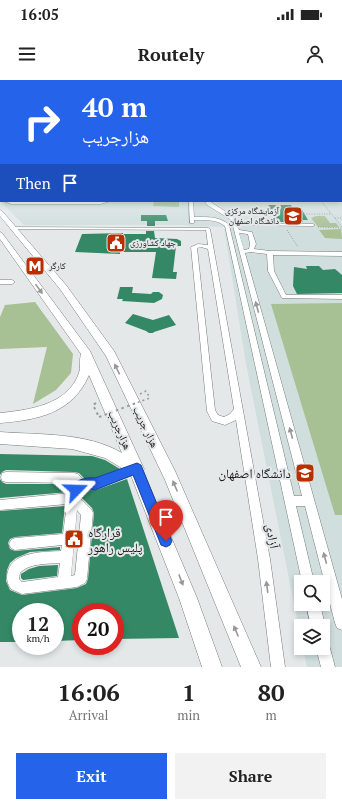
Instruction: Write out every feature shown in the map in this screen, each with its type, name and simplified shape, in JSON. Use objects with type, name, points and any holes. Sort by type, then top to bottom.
[{"type":"main road","name":"هزار جریب","points":[[0,212],[63,287],[110,354],[170,476],[251,667]]},
{"type":"main road","name":"هزارجریب","points":[[0,234],[86,354],[137,468],[188,598],[212,667]]},
{"type":"main road","points":[[0,418],[38,414],[64,401],[77,388],[85,372],[86,354]]},
{"type":"main road","points":[[0,438],[72,443],[108,452],[137,468]]},
{"type":"street","points":[[8,202],[104,202]]},
{"type":"street","points":[[191,202],[193,229]]},
{"type":"street","points":[[13,228],[208,229],[211,219],[207,202]]},
{"type":"street","points":[[208,202],[232,218],[247,251],[309,501],[342,623]]},
{"type":"street","points":[[192,218],[211,219],[223,222],[227,225],[306,575]]},
{"type":"street","points":[[236,227],[314,226]]},
{"type":"street","points":[[236,227],[250,234],[253,244],[247,251]]},
{"type":"street","name":"آزادی","points":[[208,229],[264,559],[278,667]]},
{"type":"street","points":[[211,248],[203,245],[194,247],[211,411],[215,418],[225,421],[233,417],[238,411]]},
{"type":"street","points":[[247,251],[270,253],[342,254]]},
{"type":"street","points":[[270,253],[271,271],[284,297],[342,297]]},
{"type":"street","points":[[302,253],[306,260]]},
{"type":"street","points":[[0,282],[12,282]]},
{"type":"street","points":[[64,583],[73,498],[76,490],[88,483],[95,484],[137,468]]},
{"type":"street","points":[[6,477],[74,478],[81,486]]},
{"type":"street","points":[[0,505],[73,498]]},
{"type":"street","points":[[67,557],[27,561],[20,564],[15,568],[12,576],[14,582],[17,586],[22,588],[64,583],[81,579],[83,575],[87,513],[73,498]]},
{"type":"street","points":[[290,501],[309,501]]},
{"type":"street","points":[[15,544],[69,539]]},
{"type":"street","points":[[325,655],[328,667]]},
{"type":"path","points":[[322,202],[342,228]]},
{"type":"path","points":[[304,214],[331,214]]},
{"type":"path","points":[[335,218],[342,218]]},
{"type":"path","points":[[314,226],[342,228]]},
{"type":"path","points":[[286,227],[302,253]]},
{"type":"path","points":[[93,406],[99,418],[150,398],[146,391]]},
{"type":"shaded area","name":"دانشگاه اصفهان","points":[[1,202],[342,202],[342,667],[307,667],[304,655],[330,655],[330,619],[297,619],[295,611],[330,611],[330,575],[294,575],[294,604],[246,364],[224,227],[188,225],[24,225]]},
{"type":"green space","points":[[154,202],[179,202],[179,207],[153,206]]},
{"type":"green space","points":[[316,216],[325,216],[330,223],[336,223],[339,227],[318,227],[311,218]]},
{"type":"green space","points":[[341,229],[342,239],[325,238],[319,230]]},
{"type":"green space","points":[[35,302],[73,354],[71,373],[56,390],[33,404],[47,347],[0,349],[0,317],[5,305]]},
{"type":"green space","points":[[342,303],[342,515],[335,515],[271,304]]},
{"type":"building","points":[[268,205],[291,205],[292,207],[301,208],[308,220],[302,220],[303,222],[276,222]]},
{"type":"building","points":[[141,215],[166,215],[168,221],[155,221],[155,226],[147,226],[147,221],[141,221]]},
{"type":"building","name":"جهاد کشاورزی","points":[[146,231],[154,231],[155,238],[177,239],[181,241],[181,246],[176,246],[173,272],[177,272],[176,279],[152,278],[156,252],[120,252],[120,254],[75,252],[82,234],[146,234]]},
{"type":"building","points":[[306,266],[319,266],[323,270],[335,269],[342,275],[342,293],[297,294],[293,286],[294,267],[307,269]]},
{"type":"building","points":[[120,287],[133,287],[132,293],[151,294],[153,292],[159,292],[163,295],[162,299],[154,303],[122,301],[123,299],[117,299]]},
{"type":"building","points":[[133,314],[153,320],[169,315],[176,325],[149,333],[125,323]]},
{"type":"building","points":[[0,454],[92,456],[105,460],[120,469],[95,478],[84,478],[79,473],[74,472],[6,470],[0,475]]},
{"type":"building","points":[[0,479],[6,484],[71,484],[72,486],[69,492],[0,498]]},
{"type":"building","points":[[127,479],[179,638],[124,639],[124,603],[72,603],[72,640],[64,641],[64,603],[12,603],[12,642],[0,642],[0,511],[65,506],[62,533],[15,537],[10,539],[8,543],[10,549],[15,551],[60,547],[60,550],[30,552],[16,558],[10,563],[7,570],[6,581],[10,590],[22,595],[77,588],[86,584],[88,579],[94,513],[92,508],[81,497],[87,491],[96,490]]},
{"type":"building","points":[[58,565],[57,576],[23,580],[21,578],[21,574],[29,569],[39,566]]},
{"type":"place","name":"آزمایشگاه مرکزی دانشگاه اصفهان","points":[[293,216]]},
{"type":"place","name":"جهاد کشاورزی","points":[[116,243]]},
{"type":"place","name":"کارگر","points":[[35,266]]},
{"type":"place","name":"دانشگاه اصفهان","points":[[305,473]]},
{"type":"place","name":"قرارگاه پلیس راهور","points":[[74,539]]},
{"type":"route","points":[[76,490],[88,483],[95,484],[137,468],[166,541]]}]
